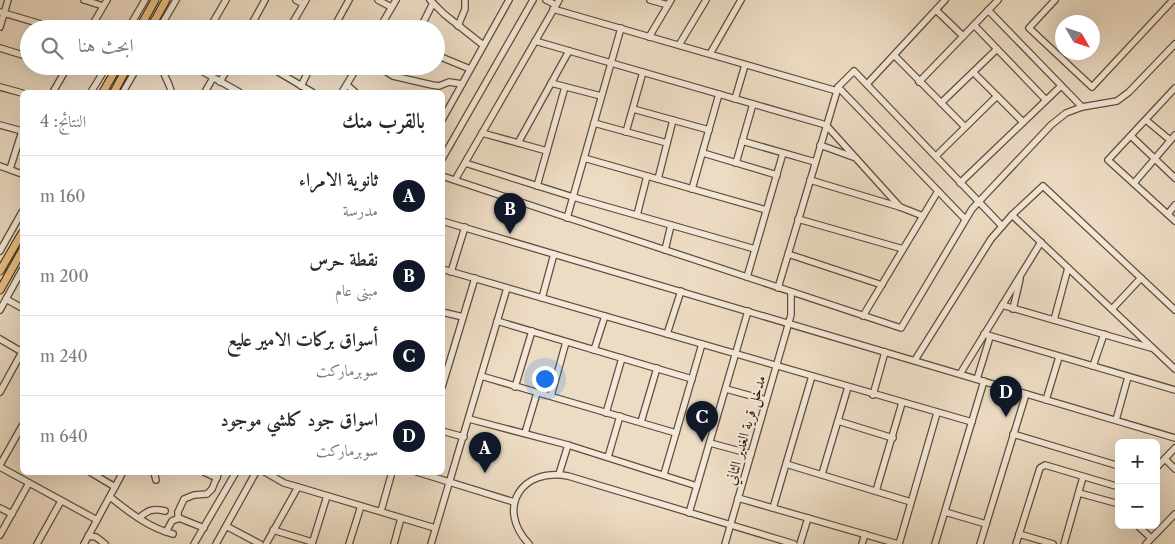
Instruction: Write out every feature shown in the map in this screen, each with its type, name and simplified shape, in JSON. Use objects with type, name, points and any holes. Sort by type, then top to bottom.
[{"type":"main road","points":[[144,20],[155,0]]},
{"type":"main road","points":[[155,20],[166,0]]},
{"type":"main road","points":[[104,90],[113,75]]},
{"type":"main road","points":[[115,90],[123,75]]},
{"type":"main road","points":[[0,271],[20,236]]},
{"type":"main road","points":[[1,285],[20,254]]},
{"type":"street","points":[[0,27],[2,12],[8,0]]},
{"type":"street","points":[[84,0],[105,3],[95,20]]},
{"type":"street","points":[[133,20],[145,0]]},
{"type":"street","points":[[164,20],[176,0]]},
{"type":"street","points":[[214,20],[226,0]]},
{"type":"street","points":[[254,20],[265,0]]},
{"type":"street","points":[[294,20],[304,2],[296,0]]},
{"type":"street","points":[[338,20],[349,0]]},
{"type":"street","points":[[378,0],[391,7]]},
{"type":"street","points":[[384,20],[396,0]]},
{"type":"street","points":[[458,26],[465,9],[466,0]]},
{"type":"street","points":[[445,115],[509,0]]},
{"type":"street","points":[[445,154],[532,0]]},
{"type":"street","points":[[546,0],[649,37],[838,89],[965,219]]},
{"type":"street","points":[[649,37],[669,3],[650,0]]},
{"type":"street","points":[[679,45],[706,0]]},
{"type":"street","points":[[710,54],[741,0]]},
{"type":"street","points":[[867,84],[945,0]]},
{"type":"street","points":[[920,82],[998,0]]},
{"type":"street","points":[[1055,0],[1029,28],[1092,86],[1173,0]]},
{"type":"street","points":[[424,20],[431,1],[458,26],[483,45]]},
{"type":"street","points":[[455,180],[556,5]]},
{"type":"street","points":[[936,10],[963,36]]},
{"type":"street","points":[[988,10],[1082,107]]},
{"type":"street","points":[[2,12],[28,20]]},
{"type":"street","points":[[974,25],[1046,100]]},
{"type":"street","points":[[567,218],[621,28]]},
{"type":"street","points":[[535,41],[826,125],[900,207]]},
{"type":"street","points":[[445,177],[901,328],[965,219],[978,202],[1051,125],[1066,113],[1082,107],[1116,101],[1134,86],[1175,44]]},
{"type":"street","points":[[0,48],[20,54]]},
{"type":"street","points":[[942,104],[997,48]]},
{"type":"street","points":[[518,143],[569,51]]},
{"type":"street","points":[[894,55],[965,127]]},
{"type":"street","points":[[445,59],[470,69]]},
{"type":"street","points":[[735,99],[746,65]]},
{"type":"street","points":[[778,288],[838,89],[854,70],[1002,226]]},
{"type":"street","points":[[626,132],[643,72]]},
{"type":"street","points":[[973,72],[1023,122]]},
{"type":"street","points":[[54,90],[63,75]]},
{"type":"street","points":[[92,90],[101,75]]},
{"type":"street","points":[[124,90],[133,75]]},
{"type":"street","points":[[164,75],[170,90]]},
{"type":"street","points":[[208,75],[234,90]]},
{"type":"street","points":[[220,82],[224,75]]},
{"type":"street","points":[[282,75],[308,90]]},
{"type":"street","points":[[300,86],[307,75]]},
{"type":"street","points":[[343,90],[353,75]]},
{"type":"street","points":[[392,75],[439,86],[449,82],[462,84]]},
{"type":"street","points":[[206,90],[213,78]]},
{"type":"street","points":[[551,83],[602,96]]},
{"type":"street","points":[[347,85],[353,90]]},
{"type":"street","points":[[960,183],[1061,86]]},
{"type":"street","points":[[0,87],[20,92]]},
{"type":"street","points":[[537,186],[565,87]]},
{"type":"street","points":[[1175,88],[1108,160],[1175,221]]},
{"type":"street","points":[[692,189],[719,94]]},
{"type":"street","points":[[936,156],[997,96]]},
{"type":"street","points":[[736,163],[753,104]]},
{"type":"street","points":[[633,109],[709,130]]},
{"type":"street","points":[[658,179],[673,120]]},
{"type":"street","points":[[1146,120],[1170,140]]},
{"type":"street","points":[[594,123],[667,143]]},
{"type":"street","points":[[0,124],[20,130]]},
{"type":"street","points":[[482,133],[547,151]]},
{"type":"street","points":[[1134,183],[1175,135]]},
{"type":"street","points":[[1131,136],[1175,177]]},
{"type":"street","points":[[10,169],[20,137]]},
{"type":"street","points":[[742,141],[815,162]]},
{"type":"street","points":[[820,145],[856,158]]},
{"type":"street","points":[[703,153],[777,175]]},
{"type":"street","points":[[746,277],[783,153]]},
{"type":"street","points":[[584,158],[766,210]]},
{"type":"street","points":[[465,163],[573,197],[755,249]]},
{"type":"street","points":[[0,166],[20,173]]},
{"type":"street","points":[[637,215],[647,176]]},
{"type":"street","points":[[810,180],[900,207],[923,216]]},
{"type":"street","points":[[916,360],[977,260],[1002,226],[1043,186],[1175,310]]},
{"type":"street","points":[[863,316],[938,191]]},
{"type":"street","points":[[1168,214],[1175,205]]},
{"type":"street","points":[[1012,215],[1175,369]]},
{"type":"street","points":[[0,251],[20,216]]},
{"type":"street","points":[[798,219],[903,249]]},
{"type":"street","points":[[445,222],[1175,438]]},
{"type":"street","points":[[665,250],[671,225]]},
{"type":"street","points":[[451,272],[465,227]]},
{"type":"street","points":[[960,374],[987,336],[1002,306],[1041,242]]},
{"type":"street","points":[[542,298],[554,254]]},
{"type":"street","points":[[788,254],[882,284]]},
{"type":"street","points":[[1054,320],[1068,268]]},
{"type":"street","points":[[445,270],[972,422]]},
{"type":"street","points":[[0,310],[20,274]]},
{"type":"street","points":[[1013,308],[1022,274]]},
{"type":"street","points":[[446,365],[475,278]]},
{"type":"street","points":[[1112,310],[1142,278]]},
{"type":"street","points":[[431,544],[507,288]]},
{"type":"street","points":[[667,334],[681,291]]},
{"type":"street","name":"مدخل قرية الغدير الثاني","points":[[725,544],[791,315],[791,292]]},
{"type":"street","points":[[6,299],[20,307]]},
{"type":"street","points":[[1002,306],[1153,348]]},
{"type":"street","points":[[689,513],[748,311]]},
{"type":"street","points":[[445,313],[463,316]]},
{"type":"street","points":[[594,350],[605,316]]},
{"type":"street","points":[[497,321],[692,379]]},
{"type":"street","points":[[516,387],[532,331]]},
{"type":"street","points":[[1093,366],[1104,334]]},
{"type":"street","points":[[987,336],[1175,390]]},
{"type":"street","points":[[977,379],[987,336]]},
{"type":"street","points":[[0,339],[20,351]]},
{"type":"street","points":[[551,396],[566,342]]},
{"type":"street","points":[[664,474],[702,344]]},
{"type":"street","points":[[873,395],[885,352]]},
{"type":"street","points":[[0,392],[20,356]]},
{"type":"street","points":[[1046,400],[1059,356]]},
{"type":"street","points":[[606,413],[622,358]]},
{"type":"street","points":[[641,422],[657,368]]},
{"type":"street","points":[[481,376],[676,433]]},
{"type":"street","points":[[774,508],[812,376]]},
{"type":"street","points":[[1116,420],[1128,376]]},
{"type":"street","points":[[935,544],[984,381]]},
{"type":"street","points":[[822,474],[848,387]]},
{"type":"street","points":[[726,389],[766,400]]},
{"type":"street","points":[[525,432],[537,393]]},
{"type":"street","points":[[980,544],[1026,394]]},
{"type":"street","points":[[876,491],[902,403]]},
{"type":"street","points":[[738,498],[899,544],[937,413]]},
{"type":"street","points":[[608,457],[620,416]]},
{"type":"street","points":[[468,419],[525,432],[664,474],[697,486]]},
{"type":"street","points":[[838,421],[892,438]]},
{"type":"street","points":[[445,432],[464,437]]},
{"type":"street","points":[[1013,434],[1115,465]]},
{"type":"street","points":[[20,436],[0,466],[97,520]]},
{"type":"street","points":[[710,443],[751,454]]},
{"type":"street","points":[[559,474],[568,445]]},
{"type":"street","points":[[1160,464],[1175,448]]},
{"type":"street","points":[[1164,459],[1175,469]]},
{"type":"street","points":[[786,464],[911,502]]},
{"type":"street","points":[[1016,544],[1040,468],[1045,465],[1115,486]]},
{"type":"street","points":[[529,544],[516,524],[513,508],[514,502],[520,491],[536,478],[544,475],[559,474],[794,544]]},
{"type":"street","points":[[95,475],[116,487]]},
{"type":"street","points":[[84,544],[122,475]]},
{"type":"street","points":[[155,475],[156,480]]},
{"type":"street","points":[[178,519],[178,512],[184,499],[194,495],[207,494],[212,489],[218,475]]},
{"type":"street","points":[[194,544],[234,475]]},
{"type":"street","points":[[216,544],[254,475]]},
{"type":"street","points":[[270,475],[284,483],[435,528]]},
{"type":"street","points":[[381,511],[391,475]]},
{"type":"street","points":[[427,475],[514,502]]},
{"type":"street","points":[[1064,544],[1083,477]]},
{"type":"street","points":[[0,535],[29,483]]},
{"type":"street","points":[[266,544],[298,487]]},
{"type":"street","points":[[1079,493],[1115,503]]},
{"type":"street","points":[[274,530],[312,543],[327,496]]},
{"type":"street","points":[[110,497],[139,518],[166,532],[174,534]]},
{"type":"street","points":[[37,544],[61,500]]},
{"type":"street","points":[[349,544],[360,506]]},
{"type":"street","points":[[0,508],[12,514]]},
{"type":"street","points":[[139,518],[146,511],[152,509],[165,511]]},
{"type":"street","points":[[945,512],[986,524]]},
{"type":"street","points":[[1146,544],[1175,514]]},
{"type":"street","points":[[394,544],[401,518]]},
{"type":"street","points":[[800,544],[808,518]]},
{"type":"street","points":[[166,532],[172,521],[178,519],[189,521],[204,528]]},
{"type":"street","points":[[226,526],[260,544]]},
{"type":"street","points":[[1141,529],[1151,538]]},
{"type":"street","points":[[862,544],[865,534]]},
{"type":"street","points":[[1019,534],[1053,544]]},
{"type":"street","points":[[88,536],[96,537],[105,544]]},
{"type":"place","name":"نقطة حرس","points":[[510,234]]},
{"type":"place","name":"اسواق جود كلشي موجود","points":[[1006,417]]},
{"type":"place","name":"أسواق بركات الامير عليع","points":[[702,442]]},
{"type":"place","name":"ثانوية الامراء","points":[[485,473]]}]
